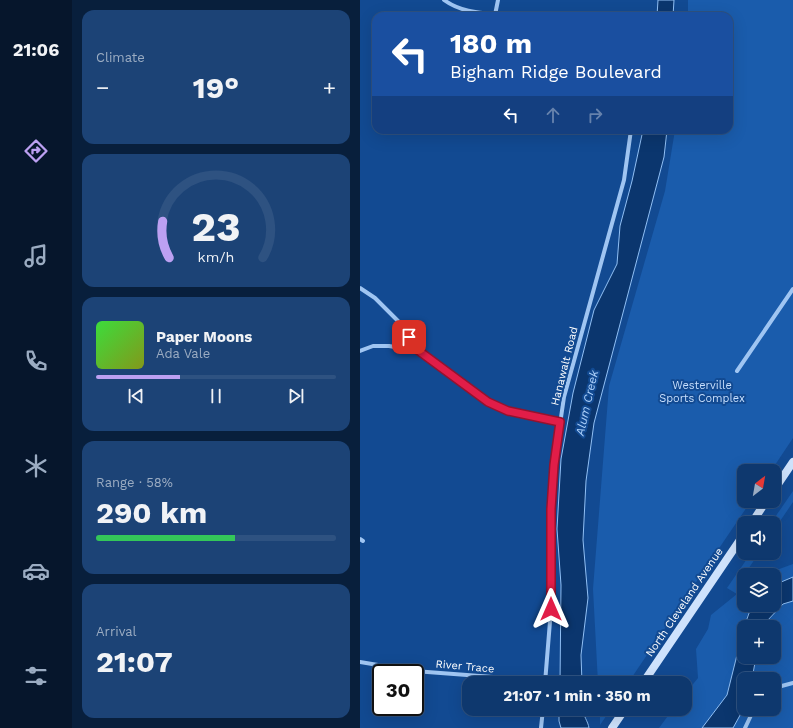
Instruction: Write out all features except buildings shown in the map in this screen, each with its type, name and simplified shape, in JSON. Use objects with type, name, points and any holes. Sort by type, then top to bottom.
[{"type":"main road","points":[[781,480],[793,462]]},
{"type":"main road","name":"North Cleveland Avenue","points":[[648,676],[737,544]]},
{"type":"main road","points":[[612,728],[620,716]]},
{"type":"street","points":[[444,0],[465,10],[477,12]]},
{"type":"street","points":[[496,12],[498,0]]},
{"type":"street","name":"Hanawalt Road","points":[[546,676],[551,609],[551,509],[554,465],[560,422],[566,390],[624,180],[630,134]]},
{"type":"street","points":[[360,288],[375,298],[398,321],[419,351],[488,402],[508,411],[560,422]]},
{"type":"street","points":[[737,371],[793,289]]},
{"type":"street","points":[[360,351],[373,346],[389,346],[419,351]]},
{"type":"street","name":"River Trace","points":[[360,662],[414,671],[474,676]]},
{"type":"street","points":[[781,686],[793,683]]},
{"type":"street","points":[[541,728],[542,716]]},
{"type":"street","points":[[744,728],[750,716]]},
{"type":"green space","name":"Westerville Sports Complex","points":[[688,0],[793,0],[793,438],[776,464],[737,464],[737,508],[746,508],[741,516],[737,516],[737,522],[633,676],[598,676],[593,589],[609,386],[665,191],[674,134],[733,134],[733,12],[688,12]]},
{"type":"green space","points":[[793,491],[793,502],[781,520],[781,516],[776,516]]},
{"type":"green space","points":[[746,560],[754,560],[749,568],[741,568]]},
{"type":"green space","points":[[793,564],[793,577],[781,582],[781,568]]},
{"type":"green space","points":[[737,573],[737,594],[727,588]]},
{"type":"green space","points":[[737,594],[737,612],[749,612],[746,620],[737,620],[737,656],[727,695],[702,728],[659,728],[668,716],[692,716],[692,685],[698,678],[696,649],[708,629],[711,615]]},
{"type":"green space","points":[[793,601],[793,728],[733,728],[740,716],[781,716],[781,672],[753,672],[755,664],[781,664],[781,620],[768,620],[775,612],[781,612],[781,606]]},
{"type":"green space","points":[[600,716],[606,716],[600,725]]},
{"type":"water","points":[[658,0],[674,0],[673,12],[657,12]]},
{"type":"water","name":"Alum Creek","points":[[642,134],[667,134],[664,157],[594,423],[586,481],[583,540],[588,598],[581,655],[582,676],[560,676],[561,585],[557,529],[561,459],[573,393],[594,310],[617,264],[620,226]]},
{"type":"water","points":[[793,577],[793,601],[781,606],[781,582]]},
{"type":"water","points":[[749,612],[775,612],[768,620],[747,620]]},
{"type":"water","points":[[737,655],[737,664],[755,664],[753,672],[737,672],[737,716],[740,716],[733,728],[702,728],[727,695]]},
{"type":"water","points":[[559,716],[585,716],[589,728],[561,728]]},
{"type":"route","points":[[409,337],[419,351],[488,402],[508,411],[560,422],[554,465],[551,509],[551,609]]}]
